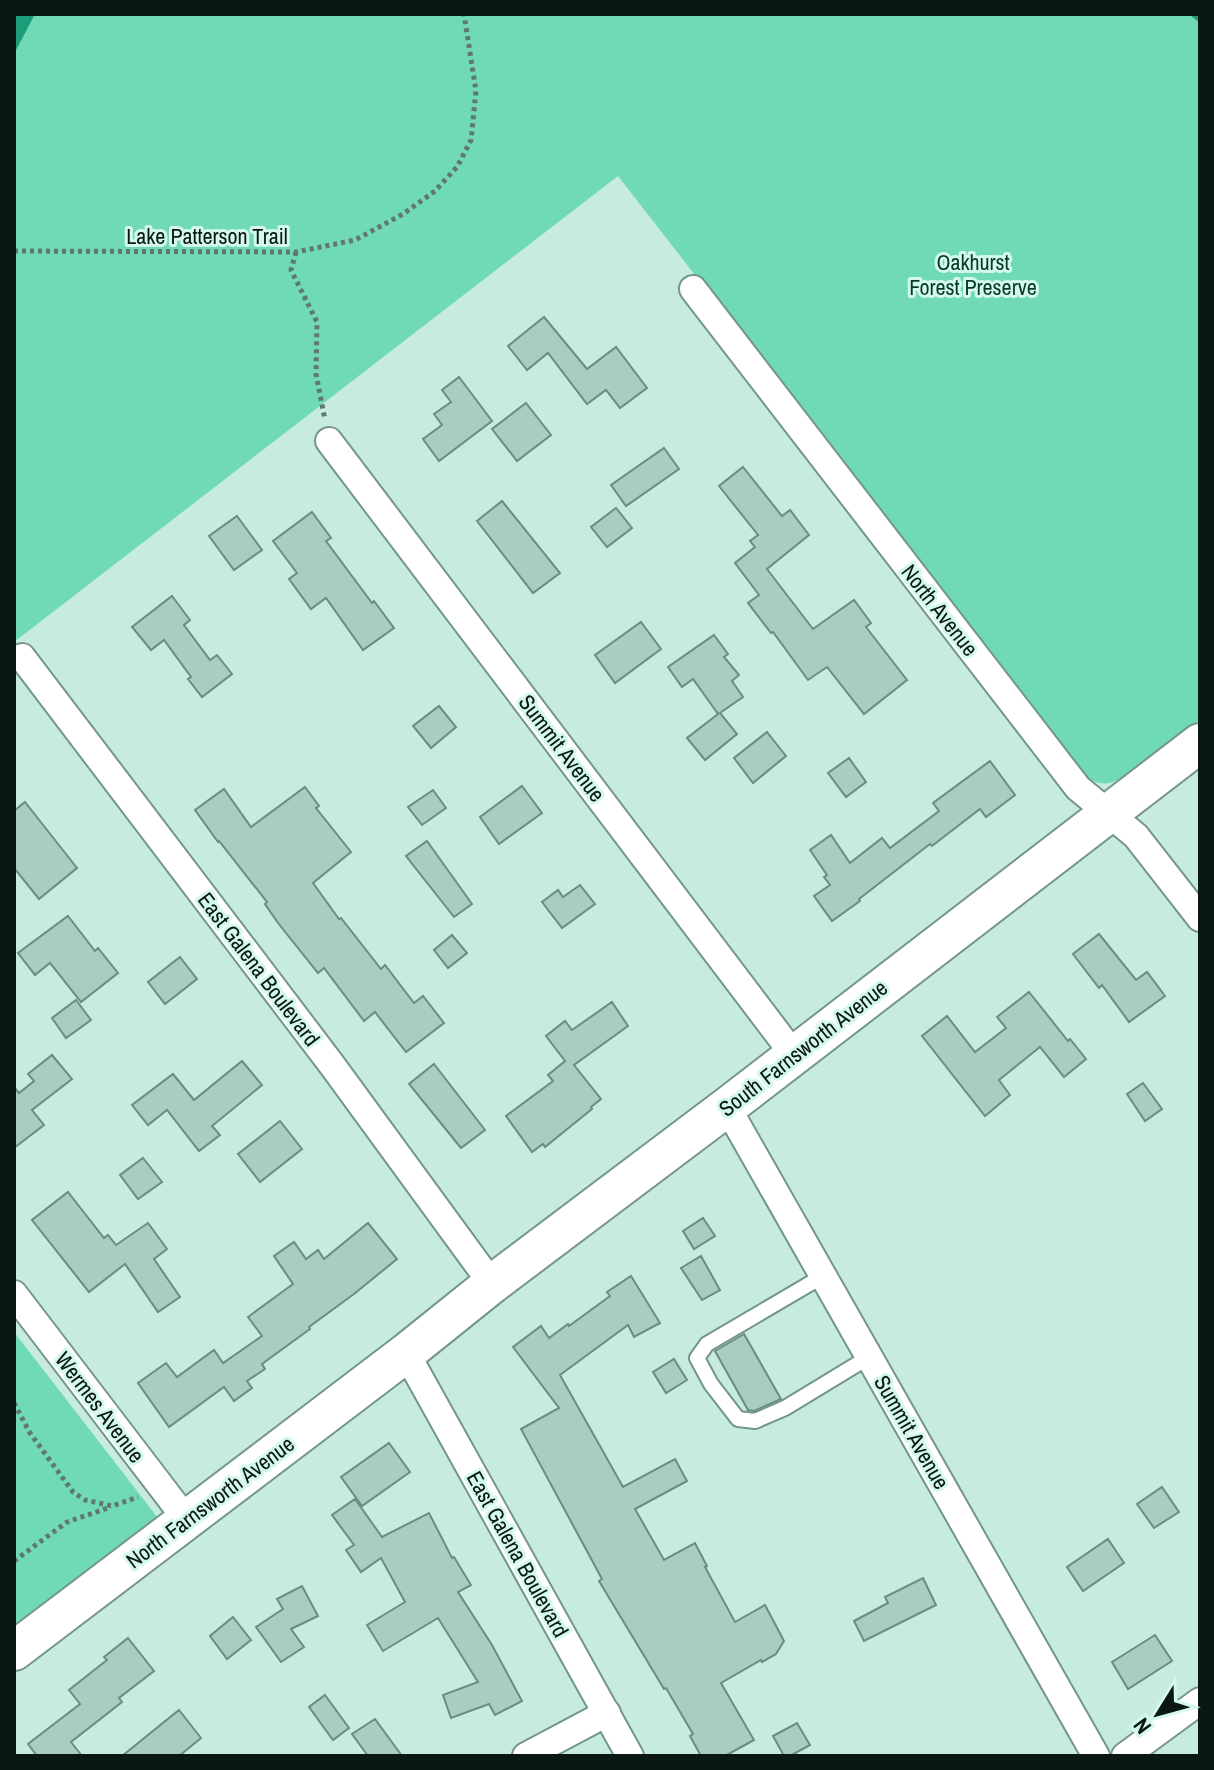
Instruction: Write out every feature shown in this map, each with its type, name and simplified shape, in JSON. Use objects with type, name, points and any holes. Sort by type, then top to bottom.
[{"type":"street","name":"North Avenue","points":[[693,289],[1078,788],[1136,836],[1200,918]]},
{"type":"street","name":"Summit Avenue","points":[[329,441],[794,1055]]},
{"type":"street","name":"East Galena Boulevard","points":[[22,657],[332,1065],[492,1284]]},
{"type":"street","name":"South Farnsworth Avenue","points":[[406,1353],[1200,743]]},
{"type":"street","name":"Summit Avenue","points":[[727,1107],[1096,1756]]},
{"type":"street","name":"Wermes Avenue","points":[[14,1294],[186,1519]]},
{"type":"street","name":"East Galena Boulevard","points":[[406,1353],[630,1756]]},
{"type":"street","name":"North Farnsworth Avenue","points":[[14,1651],[406,1353]]},
{"type":"street","points":[[1125,1756],[1200,1701]]},
{"type":"street","points":[[526,1756],[607,1713]]},
{"type":"lane","points":[[823,1276],[707,1344],[697,1358],[711,1384],[738,1419],[755,1421],[785,1408],[869,1357]]},
{"type":"path","name":"Lake Patterson Trail","points":[[14,251],[296,252],[355,240],[367,234],[435,191],[457,167],[471,140],[476,91],[464,14]]},
{"type":"path","points":[[296,252],[291,270],[317,322],[316,374],[329,441]]},
{"type":"path","points":[[14,1403],[30,1433],[73,1492],[85,1500],[112,1506]]},
{"type":"path","points":[[14,1561],[67,1522],[127,1502],[161,1486]]},
{"type":"green space","name":"Oakhurst Forest Preserve","points":[[14,14],[1200,14],[1200,720],[1120,779],[1101,783],[1086,778],[618,176],[14,642]]},
{"type":"green space","points":[[14,1332],[158,1518],[14,1627]]},
{"type":"shaded area","points":[[14,14],[35,14],[14,54]]},
{"type":"building","points":[[544,317],[587,369],[616,347],[647,388],[620,408],[606,390],[587,404],[548,353],[527,370],[508,346]]},
{"type":"building","points":[[459,377],[492,421],[439,461],[423,439],[442,425],[434,414],[451,402],[442,390]]},
{"type":"building","points":[[526,403],[551,435],[517,461],[492,429]]},
{"type":"building","points":[[664,448],[679,469],[626,506],[611,485]]},
{"type":"building","points":[[743,467],[782,516],[790,510],[809,535],[767,569],[813,629],[854,600],[871,623],[866,627],[907,680],[864,714],[827,667],[808,680],[748,603],[759,595],[735,563],[755,547],[750,541],[758,535],[719,486]]},
{"type":"building","points":[[502,501],[560,573],[533,593],[477,521]]},
{"type":"building","points":[[616,508],[632,528],[607,547],[591,527]]},
{"type":"building","points":[[312,512],[331,538],[326,541],[394,628],[363,650],[326,598],[311,609],[289,579],[297,573],[273,541]]},
{"type":"building","points":[[237,516],[262,550],[234,570],[209,536]]},
{"type":"building","points":[[172,596],[190,620],[184,625],[210,660],[217,655],[232,674],[202,697],[164,640],[151,650],[132,627]]},
{"type":"building","points":[[641,622],[661,649],[615,683],[595,655]]},
{"type":"building","points":[[714,635],[728,654],[724,657],[739,675],[732,681],[743,697],[720,713],[737,734],[705,760],[687,738],[718,714],[693,679],[682,687],[668,667]]},
{"type":"building","points":[[439,706],[456,727],[431,748],[413,726]]},
{"type":"building","points":[[767,732],[786,756],[753,783],[734,758]]},
{"type":"building","points":[[849,758],[866,782],[846,797],[828,773]]},
{"type":"building","points":[[990,761],[1015,795],[986,817],[980,809],[832,921],[814,896],[830,885],[810,850],[831,835],[850,863],[882,838],[890,848],[939,811],[933,803]]},
{"type":"building","points":[[522,786],[542,813],[499,844],[480,817]]},
{"type":"building","points":[[305,787],[319,806],[316,808],[351,852],[313,883],[381,969],[385,965],[414,1003],[423,996],[444,1023],[406,1052],[375,1012],[364,1021],[324,968],[318,973],[195,810],[224,789],[251,827]]},
{"type":"building","points":[[433,790],[446,808],[422,825],[408,807]]},
{"type":"building","points":[[25,802],[77,868],[39,899],[14,868],[14,811]]},
{"type":"building","points":[[427,841],[472,904],[454,917],[406,856]]},
{"type":"building","points":[[580,885],[595,904],[562,928],[542,902],[558,890],[563,897]]},
{"type":"building","points":[[68,916],[95,951],[98,948],[118,973],[81,1002],[50,963],[35,975],[18,953]]},
{"type":"building","points":[[1099,934],[1136,980],[1147,972],[1165,996],[1129,1022],[1102,985],[1099,988],[1073,954]]},
{"type":"building","points":[[452,935],[467,953],[448,968],[434,950]]},
{"type":"building","points":[[180,957],[197,979],[165,1004],[148,982]]},
{"type":"building","points":[[1029,992],[1086,1059],[1064,1077],[1040,1047],[999,1080],[1010,1095],[985,1116],[922,1036],[947,1016],[975,1052],[1006,1028],[997,1017]]},
{"type":"building","points":[[76,1000],[91,1020],[66,1038],[52,1018]]},
{"type":"building","points":[[612,1002],[628,1026],[574,1065],[601,1099],[545,1147],[543,1144],[532,1152],[506,1116],[553,1081],[548,1075],[565,1061],[546,1036],[565,1021],[572,1030]]},
{"type":"building","points":[[52,1055],[72,1079],[32,1110],[44,1125],[14,1148],[14,1087],[19,1093],[34,1081],[28,1074]]},
{"type":"building","points":[[242,1061],[262,1085],[212,1126],[220,1135],[199,1151],[167,1110],[148,1125],[132,1105],[173,1074],[194,1100]]},
{"type":"building","points":[[434,1064],[485,1130],[461,1148],[409,1084]]},
{"type":"building","points":[[1143,1083],[1162,1109],[1145,1121],[1127,1094]]},
{"type":"building","points":[[280,1121],[302,1149],[260,1182],[238,1154]]},
{"type":"building","points":[[143,1158],[162,1182],[138,1199],[120,1175]]},
{"type":"building","points":[[68,1192],[104,1238],[108,1235],[116,1245],[148,1223],[167,1249],[154,1259],[180,1297],[158,1312],[125,1264],[89,1292],[32,1220]]},
{"type":"building","points":[[703,1218],[715,1236],[694,1249],[683,1231]]},
{"type":"building","points":[[368,1223],[397,1259],[262,1364],[265,1369],[247,1381],[252,1388],[234,1401],[224,1387],[169,1427],[138,1383],[166,1363],[177,1377],[214,1350],[223,1363],[262,1336],[248,1317],[293,1284],[274,1256],[294,1242],[306,1259],[318,1250],[324,1259]]},
{"type":"building","points":[[701,1256],[720,1290],[702,1300],[681,1268]]},
{"type":"building","points":[[631,1276],[660,1323],[634,1337],[628,1325],[560,1375],[623,1487],[675,1459],[687,1481],[635,1509],[664,1560],[695,1543],[735,1622],[765,1605],[784,1641],[776,1654],[721,1683],[754,1740],[725,1756],[701,1756],[690,1736],[693,1734],[599,1581],[602,1579],[521,1429],[559,1408],[513,1347],[541,1326],[549,1338],[569,1326],[610,1296],[607,1292]]},
{"type":"building","points":[[744,1334],[781,1399],[754,1411],[748,1410],[715,1351]]},
{"type":"building","points":[[674,1359],[687,1380],[666,1393],[653,1372]]},
{"type":"building","points":[[389,1443],[410,1472],[362,1506],[341,1477]]},
{"type":"building","points":[[1162,1487],[1179,1512],[1154,1528],[1137,1504]]},
{"type":"building","points":[[355,1499],[382,1537],[429,1513],[452,1558],[471,1585],[458,1592],[492,1645],[522,1701],[495,1715],[489,1704],[451,1718],[443,1695],[478,1682],[438,1618],[383,1651],[367,1625],[405,1602],[381,1558],[361,1572],[346,1550],[354,1545],[332,1515]]},
{"type":"building","points":[[1108,1539],[1124,1563],[1083,1591],[1067,1567]]},
{"type":"building","points":[[923,1578],[936,1605],[864,1641],[854,1621],[888,1603],[885,1597]]},
{"type":"building","points":[[302,1586],[318,1616],[291,1629],[304,1647],[281,1662],[256,1627],[283,1609],[277,1599]]},
{"type":"building","points":[[233,1617],[251,1640],[227,1659],[210,1636]]},
{"type":"building","points":[[1155,1635],[1172,1661],[1128,1689],[1112,1662]]},
{"type":"building","points":[[128,1638],[154,1671],[119,1698],[122,1702],[71,1742],[82,1756],[37,1756],[28,1744],[80,1704],[69,1690],[107,1660],[104,1657]]},
{"type":"building","points":[[325,1695],[349,1728],[333,1740],[309,1707]]},
{"type":"building","points":[[179,1710],[201,1738],[179,1756],[122,1756]]},
{"type":"building","points":[[375,1719],[402,1756],[368,1756],[352,1734]]},
{"type":"building","points":[[797,1723],[810,1745],[784,1756],[773,1736]]},
{"type":"waterway","points":[[1195,14],[1200,18]]}]
